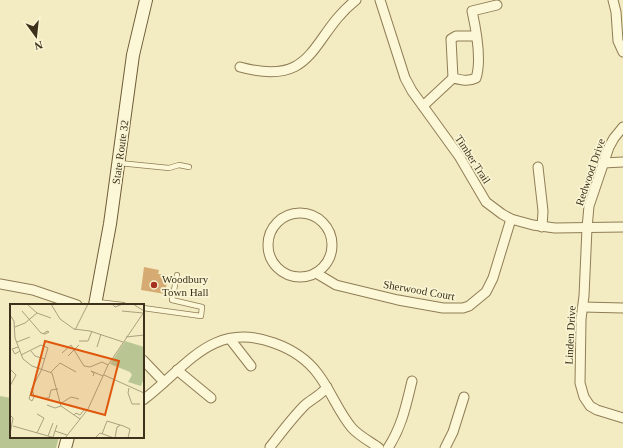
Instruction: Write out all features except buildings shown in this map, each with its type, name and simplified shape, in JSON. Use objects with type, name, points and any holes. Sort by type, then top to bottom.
[{"type":"main road","name":"State Route 32","points":[[95,303],[110,224],[133,55],[146,0]]},
{"type":"main road","points":[[65,448],[68,438]]},
{"type":"street","points":[[240,68],[256,72],[272,73],[285,71],[300,64],[313,53],[340,15],[356,0]]},
{"type":"street","name":"Timber Trail","points":[[380,0],[405,78],[412,91],[459,156],[486,202],[502,214],[512,219],[542,227],[623,227]]},
{"type":"street","points":[[613,0],[616,12],[618,41],[623,52]]},
{"type":"street","points":[[453,78],[462,81],[476,78],[478,72],[476,36],[472,11],[497,5]]},
{"type":"street","points":[[423,106],[453,78],[451,39],[456,36],[476,36]]},
{"type":"street","name":"Redwood Drive","points":[[587,228],[589,206],[603,163],[611,143],[623,127]]},
{"type":"street","points":[[603,163],[623,162]]},
{"type":"street","points":[[538,167],[543,211],[542,227]]},
{"type":"street","points":[[300,213],[311,215],[320,220],[327,228],[331,237],[332,247],[330,258],[316,273],[306,277],[295,277],[285,274],[276,267],[270,258],[268,248],[269,237],[273,227],[290,215],[300,213]]},
{"type":"street","name":"Sherwood Court","points":[[316,273],[336,285],[398,300],[443,308],[463,308],[469,306],[486,292],[493,278],[512,219]]},
{"type":"street","name":"Linden Drive","points":[[587,228],[587,254],[581,319],[580,383],[584,397],[590,406],[596,410],[623,418]]},
{"type":"street","points":[[0,284],[33,290],[74,304]]},
{"type":"street","points":[[583,307],[623,308]]},
{"type":"street","points":[[144,399],[193,356],[216,342],[244,337],[265,340],[286,347],[305,360],[317,372],[353,429],[379,448]]},
{"type":"street","points":[[230,339],[252,366]]},
{"type":"street","points":[[144,361],[164,382]]},
{"type":"street","points":[[177,370],[211,398]]},
{"type":"street","points":[[388,448],[403,419],[412,382]]},
{"type":"street","points":[[270,447],[305,405],[327,387]]},
{"type":"street","points":[[445,448],[453,432],[464,397]]},
{"type":"lane","points":[[119,164],[169,168],[179,165],[189,167]]},
{"type":"lane","points":[[144,308],[201,316],[202,307],[172,300],[178,275]]},
{"type":"lane","points":[[95,303],[109,304]]},
{"type":"green space","points":[[0,396],[10,398],[10,438],[59,438],[56,448],[0,448]]},
{"type":"place","name":"Woodbury Town Hall","points":[[154,285]]}]
